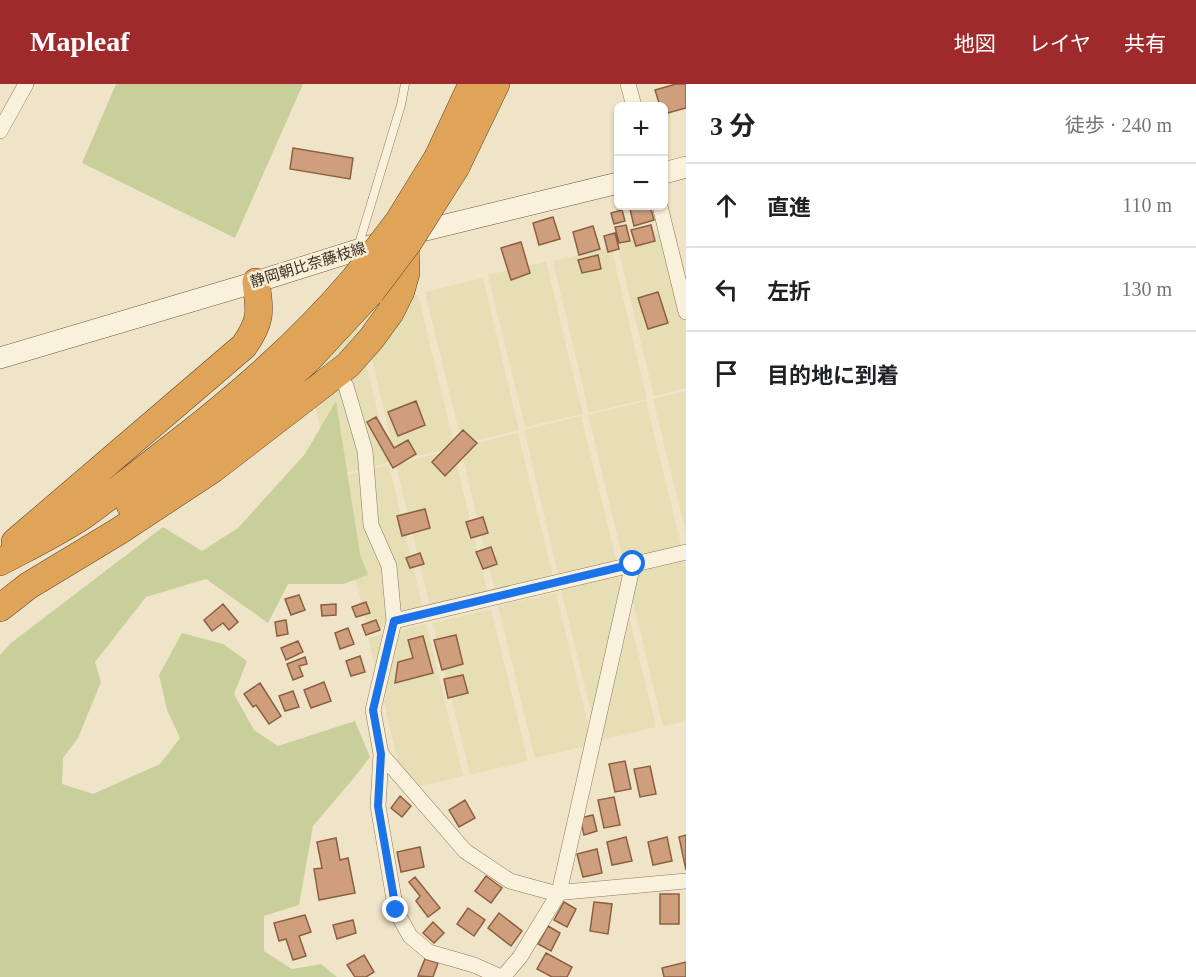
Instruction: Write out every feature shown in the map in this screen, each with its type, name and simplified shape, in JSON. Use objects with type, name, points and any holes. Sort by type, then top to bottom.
[{"type":"highway","points":[[447,162],[472,84]]},
{"type":"highway","points":[[0,608],[262,401],[307,361],[363,285],[398,222],[447,162],[496,84]]},
{"type":"highway","points":[[28,586],[213,470],[348,365],[390,313],[401,291],[406,273],[405,235]]},
{"type":"highway","points":[[0,554],[244,346],[256,329],[260,309],[256,282]]},
{"type":"highway","points":[[0,562],[83,515],[217,414],[286,352],[328,309],[363,285]]},
{"type":"main road","points":[[668,172],[686,167]]},
{"type":"main road","name":"静岡朝比奈藤枝線","points":[[0,358],[405,235],[614,184]]},
{"type":"street","points":[[0,131],[26,84]]},
{"type":"street","points":[[628,84],[633,102]]},
{"type":"street","points":[[661,210],[686,312]]},
{"type":"street","points":[[346,386],[364,451],[371,525],[389,566],[394,621],[373,710],[381,754],[378,806],[396,910],[411,936],[429,952],[474,965],[502,977],[520,957],[559,893],[633,564]]},
{"type":"street","points":[[394,621],[686,552]]},
{"type":"street","points":[[381,754],[465,851],[510,880],[554,893],[686,881]]},
{"type":"lane","points":[[357,250],[405,84]]},
{"type":"shaded area","points":[[675,230],[686,274],[686,388],[654,396],[617,244]]},
{"type":"shaded area","points":[[611,247],[647,399],[589,413],[553,261]]},
{"type":"shaded area","points":[[546,262],[583,414],[525,427],[488,275]]},
{"type":"shaded area","points":[[483,278],[519,430],[462,444],[425,292]]},
{"type":"shaded area","points":[[418,295],[455,447],[396,461],[360,309]]},
{"type":"shaded area","points":[[353,310],[390,462],[332,476],[295,324]]},
{"type":"shaded area","points":[[686,391],[686,534],[653,399]]},
{"type":"shaded area","points":[[646,401],[683,553],[625,567],[588,415]]},
{"type":"shaded area","points":[[581,416],[618,568],[560,582],[524,430]]},
{"type":"shaded area","points":[[518,433],[555,585],[497,599],[460,447]]},
{"type":"shaded area","points":[[453,450],[490,602],[432,616],[396,464]]},
{"type":"shaded area","points":[[389,465],[425,617],[368,630],[331,479]]},
{"type":"shaded area","points":[[684,561],[686,570],[686,721],[663,726],[626,574]]},
{"type":"shaded area","points":[[619,575],[656,727],[598,741],[561,589]]},
{"type":"shaded area","points":[[556,593],[593,744],[535,758],[498,606]]},
{"type":"shaded area","points":[[491,609],[528,761],[470,775],[433,623]]},
{"type":"shaded area","points":[[426,624],[463,776],[405,790],[368,638]]},
{"type":"green space","points":[[116,84],[303,84],[235,238],[82,163]]},
{"type":"green space","points":[[336,401],[360,554],[368,575],[343,584],[288,584],[268,623],[206,579],[146,597],[95,662],[101,682],[78,738],[63,758],[62,784],[93,794],[160,764],[180,738],[167,710],[159,675],[182,633],[223,644],[247,661],[234,694],[254,730],[278,746],[355,721],[370,757],[313,826],[299,905],[264,916],[264,951],[292,969],[321,964],[337,977],[0,977],[0,655],[11,643],[163,527],[202,551],[238,528],[305,454]]},
{"type":"building","points":[[676,84],[686,84],[686,108],[668,113],[668,102],[659,102],[655,90]]},
{"type":"building","points":[[293,148],[353,158],[350,179],[290,169]]},
{"type":"building","points":[[622,210],[625,221],[614,224],[611,213]]},
{"type":"building","points":[[630,210],[651,210],[654,220],[634,226]]},
{"type":"building","points":[[553,217],[560,239],[539,245],[533,223]]},
{"type":"building","points":[[626,225],[630,241],[619,243],[615,227]]},
{"type":"building","points":[[651,225],[655,241],[636,246],[631,230]]},
{"type":"building","points":[[593,226],[600,249],[579,255],[573,232]]},
{"type":"building","points":[[615,233],[619,249],[608,252],[604,236]]},
{"type":"building","points":[[521,242],[530,273],[511,280],[501,248]]},
{"type":"building","points":[[598,255],[601,269],[582,273],[578,260]]},
{"type":"building","points":[[658,292],[668,323],[648,329],[638,298]]},
{"type":"building","points":[[416,401],[425,425],[398,436],[388,412]]},
{"type":"building","points":[[376,417],[394,448],[408,440],[416,454],[393,468],[367,422]]},
{"type":"building","points":[[463,430],[477,443],[445,476],[432,462]]},
{"type":"building","points":[[425,509],[430,528],[402,536],[397,516]]},
{"type":"building","points":[[483,517],[488,533],[471,538],[466,522]]},
{"type":"building","points":[[491,547],[497,564],[483,569],[476,552]]},
{"type":"building","points":[[420,553],[424,564],[410,568],[406,558]]},
{"type":"building","points":[[299,595],[305,610],[291,615],[285,599]]},
{"type":"building","points":[[366,602],[370,613],[356,617],[352,607]]},
{"type":"building","points":[[223,604],[238,622],[229,630],[223,623],[212,631],[204,620]]},
{"type":"building","points":[[336,604],[336,615],[322,616],[321,605]]},
{"type":"building","points":[[286,620],[288,634],[277,636],[275,622]]},
{"type":"building","points":[[376,620],[380,630],[366,635],[362,625]]},
{"type":"building","points":[[348,628],[354,644],[340,649],[335,633]]},
{"type":"building","points":[[456,635],[463,664],[442,670],[434,640]]},
{"type":"building","points":[[423,636],[433,673],[395,683],[398,662],[413,658],[408,640]]},
{"type":"building","points":[[298,641],[303,652],[286,660],[281,648]]},
{"type":"building","points":[[360,656],[365,672],[351,676],[346,661]]},
{"type":"building","points":[[305,657],[307,664],[299,666],[303,676],[293,680],[287,664]]},
{"type":"building","points":[[463,675],[468,693],[448,698],[444,679]]},
{"type":"building","points":[[324,682],[331,701],[311,708],[304,690]]},
{"type":"building","points":[[260,683],[281,716],[269,724],[256,705],[253,707],[244,694]]},
{"type":"building","points":[[293,691],[299,707],[285,711],[279,696]]},
{"type":"building","points":[[625,761],[631,789],[615,792],[609,764]]},
{"type":"building","points":[[650,766],[656,794],[640,797],[634,769]]},
{"type":"building","points":[[400,796],[411,806],[402,817],[391,808]]},
{"type":"building","points":[[614,797],[620,825],[604,828],[598,800]]},
{"type":"building","points":[[465,800],[475,818],[459,827],[449,810]]},
{"type":"building","points":[[593,815],[597,831],[584,835],[580,818]]},
{"type":"building","points":[[686,835],[686,870],[679,837]]},
{"type":"building","points":[[626,837],[632,861],[612,865],[607,842]]},
{"type":"building","points":[[667,837],[672,861],[653,865],[648,842]]},
{"type":"building","points":[[336,838],[340,860],[348,858],[355,893],[319,900],[314,869],[322,868],[317,842]]},
{"type":"building","points":[[420,847],[424,867],[401,872],[397,852]]},
{"type":"building","points":[[597,849],[602,873],[583,877],[577,854]]},
{"type":"building","points":[[486,876],[502,888],[491,903],[475,891]]},
{"type":"building","points":[[415,877],[440,908],[428,917],[416,901],[420,896],[409,882]]},
{"type":"building","points":[[660,894],[679,894],[679,924],[660,924]]},
{"type":"building","points":[[564,902],[576,909],[567,927],[554,920]]},
{"type":"building","points":[[594,902],[612,904],[608,934],[590,931]]},
{"type":"building","points":[[468,908],[485,920],[474,936],[457,924]]},
{"type":"building","points":[[499,913],[522,931],[511,946],[488,928]]},
{"type":"building","points":[[305,915],[311,932],[299,936],[306,956],[293,960],[286,939],[279,941],[274,923]]},
{"type":"building","points":[[353,920],[356,933],[337,939],[333,925]]},
{"type":"building","points":[[433,922],[444,933],[434,943],[423,933]]},
{"type":"building","points":[[548,926],[560,933],[551,951],[538,944]]},
{"type":"building","points":[[546,953],[572,967],[567,977],[552,977],[537,969]]},
{"type":"building","points":[[364,955],[374,972],[366,977],[355,977],[347,965]]},
{"type":"building","points":[[425,959],[438,963],[433,977],[418,976]]},
{"type":"building","points":[[686,962],[686,977],[664,977],[662,968]]},
{"type":"route","points":[[396,910],[378,806],[381,754],[373,710],[394,621],[633,564]]}]
